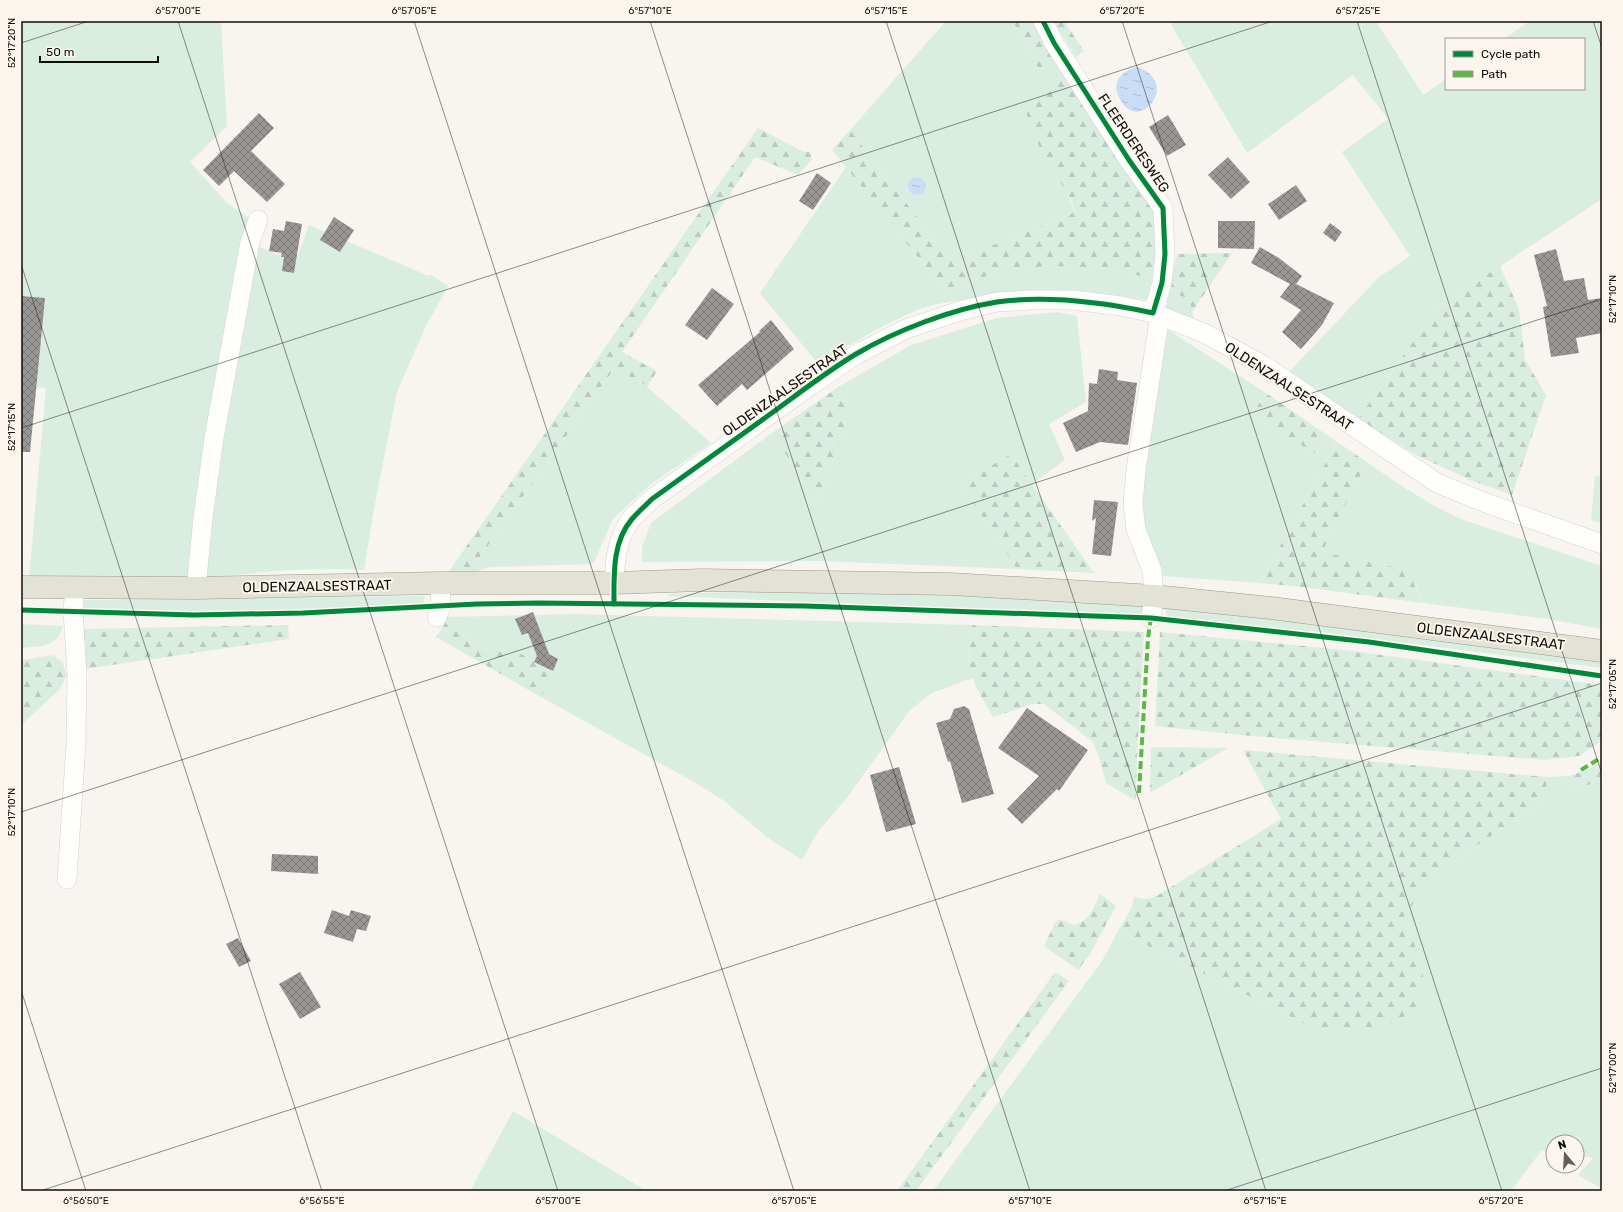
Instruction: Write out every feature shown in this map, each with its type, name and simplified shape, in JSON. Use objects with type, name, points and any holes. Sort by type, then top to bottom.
[{"type":"main road","name":"OLDENZAALSESTRAAT","points":[[21,587],[196,588],[440,583],[614,583],[702,580],[951,584],[1154,596],[1271,608],[1602,651]]},
{"type":"street","name":"FLEERDERESWEG","points":[[1043,21],[1054,43],[1129,160],[1163,208],[1166,254],[1156,314],[1133,504],[1136,530],[1152,570],[1154,596],[1151,618]]},
{"type":"street","points":[[196,588],[203,518],[214,438],[250,242],[258,220]]},
{"type":"street","name":"OLDENZAALSESTRAAT","points":[[614,583],[615,556],[621,536],[632,519],[652,499],[811,385],[857,354],[906,329],[963,310],[997,302],[1031,300],[1073,300],[1120,306],[1156,314],[1204,333],[1263,366],[1437,483],[1486,503],[1602,544]]},
{"type":"street","points":[[437,617],[441,607],[440,583]]},
{"type":"street","points":[[67,879],[76,744],[77,674],[73,611],[76,588]]},
{"type":"green space","points":[[21,21],[221,21],[227,126],[190,162],[227,203],[249,218],[235,278],[188,579],[29,578],[46,388],[21,386]]},
{"type":"green space","points":[[946,21],[1013,21],[1039,70],[1065,68],[1072,79],[1039,93],[1031,108],[1027,111],[1042,150],[1067,192],[1074,211],[1070,215],[955,260],[949,259],[942,253],[914,213],[850,130]]},
{"type":"green space","points":[[1013,21],[1035,21],[1065,68],[1039,70]]},
{"type":"green space","points":[[1053,21],[1064,21],[1084,51],[1076,57]]},
{"type":"green space","points":[[1169,21],[1376,21],[1423,95],[1445,80],[1445,90],[1585,90],[1585,38],[1505,38],[1530,21],[1602,21],[1602,199],[1438,307],[1357,420],[1289,372],[1379,277],[1410,256],[1342,152],[1388,119],[1353,75],[1247,153]]},
{"type":"green space","points":[[1072,79],[1152,200],[1156,240],[1152,279],[1108,268],[1052,266],[1021,268],[983,277],[945,291],[832,150],[850,130],[914,213],[942,253],[949,259],[955,260],[1070,215],[1074,211],[1070,198],[1035,139],[1028,119],[1027,111],[1043,87],[1055,82]]},
{"type":"green space","points":[[758,128],[804,152],[810,152],[812,159],[798,175],[755,157],[622,352],[657,371],[647,387],[643,383],[614,369],[467,575],[447,574]]},
{"type":"green space","points":[[846,167],[945,291],[983,277],[1021,268],[1053,266],[1108,268],[1152,279],[1147,300],[1085,291],[1027,290],[937,304],[919,309],[883,326],[841,350],[819,365],[760,293]]},
{"type":"green space","points":[[309,225],[429,276],[430,274],[448,286],[426,326],[397,392],[374,509],[364,570],[324,569],[283,571],[203,579],[202,572],[254,244],[295,263]]},
{"type":"green space","points":[[1232,253],[1192,312],[1189,299],[1169,291],[1177,254]]},
{"type":"green space","points":[[1500,266],[1519,309],[1525,359],[1546,395],[1512,495],[1470,480],[1416,455],[1357,420],[1438,307]]},
{"type":"green space","points":[[1169,291],[1189,299],[1194,320],[1166,309]]},
{"type":"green space","points":[[1057,312],[1077,316],[1086,402],[1049,424],[1065,460],[1032,484],[1011,454],[960,483],[1017,569],[820,561],[642,562],[642,547],[651,523],[769,435],[787,456],[810,494],[818,502],[851,412],[840,386],[911,345],[997,318]]},
{"type":"green space","points":[[1163,330],[1170,331],[1266,393],[1251,416],[1316,454],[1327,435],[1337,442],[1260,583],[1162,576],[1145,538],[1139,490]]},
{"type":"green space","points":[[615,368],[643,383],[711,443],[650,485],[613,519],[592,564],[489,567],[467,575]]},
{"type":"green space","points":[[840,386],[851,412],[818,502],[810,494],[787,456],[769,435]]},
{"type":"green space","points":[[1266,393],[1327,435],[1316,454],[1251,416]]},
{"type":"green space","points":[[1337,442],[1367,462],[1322,552],[1402,569],[1412,580],[1423,603],[1260,583]]},
{"type":"green space","points":[[1011,454],[1094,573],[1017,569],[960,483]]},
{"type":"green space","points":[[1367,462],[1431,504],[1461,519],[1602,566],[1602,629],[1547,619],[1423,603],[1416,585],[1322,552]]},
{"type":"green space","points":[[1602,475],[1602,524],[1591,520],[1595,476]]},
{"type":"green space","points":[[800,590],[1144,601],[1147,616],[668,596],[669,594]]},
{"type":"green space","points":[[425,596],[422,609],[214,612],[79,608],[81,600]]},
{"type":"green space","points":[[1168,606],[1602,660],[1602,668],[1320,632],[1168,619],[1165,609]]},
{"type":"green space","points":[[574,614],[972,625],[970,665],[973,678],[932,693],[910,710],[846,799],[819,830],[802,860],[768,838],[723,800],[694,782],[541,697],[547,685],[493,654],[453,629],[446,622],[446,617]]},
{"type":"green space","points":[[446,622],[453,629],[493,654],[508,648],[553,669],[549,683],[541,697],[436,637]]},
{"type":"green space","points":[[21,624],[63,626],[57,638],[52,642],[41,646],[21,648]]},
{"type":"green space","points":[[288,625],[289,639],[85,669],[82,629]]},
{"type":"green space","points":[[972,625],[1144,632],[1136,801],[1106,783],[1093,742],[1044,704],[1033,704],[993,717],[978,690],[971,672],[969,655]]},
{"type":"green space","points":[[1160,632],[1345,650],[1602,685],[1602,741],[1579,756],[1545,760],[1241,735],[1155,726]]},
{"type":"green space","points":[[54,655],[63,663],[67,675],[59,690],[21,725],[21,660]]},
{"type":"green space","points":[[1151,747],[1228,748],[1150,793]]},
{"type":"green space","points":[[1243,750],[1547,777],[1546,793],[1539,805],[1459,857],[1419,896],[1402,919],[1403,924],[1409,930],[1423,967],[1422,990],[1416,1006],[1399,1020],[1362,1031],[1341,1033],[1322,1030],[1299,1021],[1118,931],[1131,909],[1134,897],[1146,899],[1155,897],[1281,819]]},
{"type":"green space","points":[[1602,761],[1602,777],[1588,785],[1574,788],[1569,776],[1587,770]]},
{"type":"green space","points":[[1569,776],[1574,788],[1588,785],[1602,777],[1602,1189],[1578,1175],[1585,1174],[1585,1167],[1593,1158],[1585,1156],[1585,1134],[1545,1134],[1545,1151],[1541,1151],[1511,1191],[933,1191],[1102,961],[1118,931],[1299,1021],[1362,1031],[1398,1020],[1409,1013],[1423,967],[1409,930],[1403,924],[1402,919],[1419,896],[1459,857],[1539,805],[1546,793],[1547,777]]},
{"type":"green space","points":[[1100,894],[1116,906],[1090,954],[1078,970],[1044,946],[1055,923],[1059,920],[1074,925],[1084,920],[1093,909]]},
{"type":"green space","points":[[1055,972],[1069,981],[916,1191],[897,1191]]},
{"type":"green space","points":[[513,1111],[647,1191],[470,1191]]},
{"type":"water","points":[[1137,67],[1150,74],[1156,84],[1156,94],[1152,103],[1145,109],[1136,112],[1127,108],[1119,97],[1116,86],[1119,78],[1123,74]]},
{"type":"water","points":[[913,177],[921,177],[926,182],[924,193],[921,195],[913,195],[908,190],[908,182]]},
{"type":"building","points":[[259,113],[274,128],[251,151],[285,184],[267,202],[234,171],[219,186],[203,170]]},
{"type":"building","points":[[1168,115],[1186,145],[1167,156],[1149,127]]},
{"type":"building","points":[[1228,157],[1250,182],[1231,199],[1208,175]]},
{"type":"building","points":[[817,173],[831,183],[813,210],[799,201]]},
{"type":"building","points":[[1296,185],[1307,201],[1279,220],[1268,204]]},
{"type":"building","points":[[334,217],[354,230],[340,252],[320,240]]},
{"type":"building","points":[[286,221],[302,224],[294,273],[282,271],[284,257],[281,257],[282,253],[269,251],[273,229],[284,231]]},
{"type":"building","points":[[1218,221],[1255,221],[1254,249],[1218,248]]},
{"type":"building","points":[[1330,223],[1342,232],[1335,242],[1323,233]]},
{"type":"building","points":[[1260,247],[1279,258],[1302,276],[1296,284],[1334,303],[1322,325],[1301,349],[1282,332],[1301,310],[1280,297],[1290,284],[1251,263]]},
{"type":"building","points":[[1556,249],[1564,281],[1584,278],[1588,300],[1602,298],[1602,333],[1576,338],[1579,353],[1551,357],[1543,307],[1547,306],[1534,255]]},
{"type":"building","points":[[712,288],[734,304],[707,340],[685,325]]},
{"type":"building","points":[[21,296],[45,298],[30,452],[21,452]]},
{"type":"building","points":[[771,320],[794,349],[747,390],[742,384],[717,406],[698,385],[760,332],[759,331]]},
{"type":"building","points":[[1099,369],[1118,372],[1117,380],[1137,383],[1128,445],[1100,442],[1076,452],[1063,423],[1088,411],[1089,383],[1097,384]]},
{"type":"building","points":[[1094,500],[1118,502],[1111,556],[1092,554],[1096,518],[1092,521]]},
{"type":"building","points":[[533,612],[549,654],[558,659],[553,671],[534,662],[537,656],[528,633],[522,635],[515,619]]},
{"type":"building","points":[[964,706],[969,709],[994,794],[962,803],[950,761],[948,762],[936,723],[950,719],[954,709]]},
{"type":"building","points":[[1027,708],[1088,750],[1059,791],[1057,789],[1022,824],[1007,809],[1039,776],[998,748]]},
{"type":"building","points":[[899,767],[916,824],[886,832],[870,775]]},
{"type":"building","points":[[272,854],[318,856],[318,874],[271,871]]},
{"type":"building","points":[[332,910],[349,916],[351,910],[371,916],[366,931],[357,929],[353,942],[324,933]]},
{"type":"building","points":[[238,938],[251,961],[239,967],[226,944]]},
{"type":"building","points":[[300,972],[321,1007],[300,1019],[279,984]]},
{"type":"marked path","points":[[1139,793],[1148,638],[1151,618]]},
{"type":"marked path","points":[[1581,770],[1602,757]]},
{"type":"cycle path","points":[[614,604],[614,570],[618,548],[625,528],[639,511],[652,499],[812,383],[871,345],[906,329],[943,315],[997,302],[1036,299],[1075,301],[1153,313],[1162,283],[1165,254],[1163,208],[1129,160],[1054,43],[1043,21]]},
{"type":"cycle path","points":[[21,610],[194,615],[303,613],[477,604],[539,603],[805,606],[1151,618],[1369,642],[1602,676]]}]
